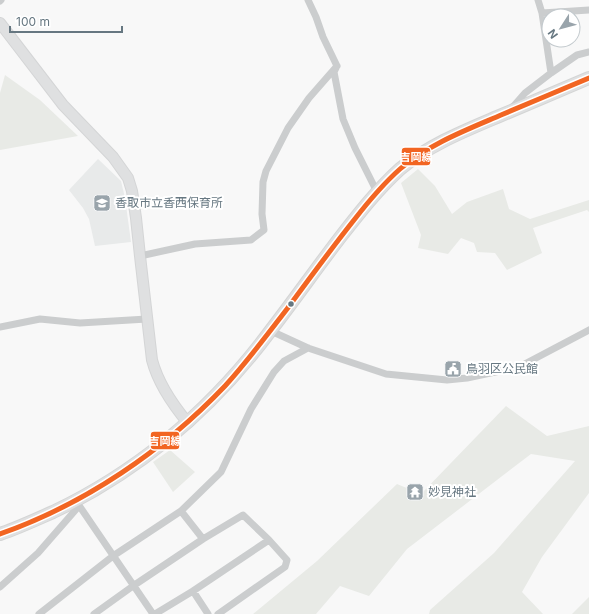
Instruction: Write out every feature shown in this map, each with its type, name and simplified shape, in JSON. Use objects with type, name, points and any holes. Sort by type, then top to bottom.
[{"type":"highway","points":[[0,534],[78,504],[129,469],[188,423],[223,389],[271,331],[317,267],[363,208],[403,167],[442,142],[589,78]]},
{"type":"street","points":[[308,0],[337,66]]},
{"type":"street","points":[[538,0],[541,10]]},
{"type":"street","points":[[0,23],[63,105],[113,157],[128,178],[132,191],[136,218],[147,319],[155,372],[160,384],[188,423]]},
{"type":"street","points":[[547,48],[551,73]]},
{"type":"street","points":[[508,112],[525,93],[551,73],[577,55],[589,52]]},
{"type":"street","points":[[337,66],[334,72],[343,119],[355,148],[377,192]]},
{"type":"street","points":[[140,256],[195,244],[251,240],[264,230],[262,214],[263,182],[266,171],[288,128],[309,98],[337,66]]},
{"type":"street","points":[[0,327],[40,319],[80,323],[147,319]]},
{"type":"street","points":[[271,331],[308,348],[386,374],[447,380],[467,378],[519,367],[589,330]]},
{"type":"street","points":[[39,614],[113,556],[181,511],[221,472],[251,410],[274,372],[284,361],[308,348]]},
{"type":"street","points":[[0,587],[38,552],[78,504],[133,586],[154,614],[193,591],[269,540]]},
{"type":"street","points":[[181,511],[203,539]]},
{"type":"street","points":[[94,614],[203,539],[243,515],[287,560],[285,567],[218,614]]},
{"type":"street","points":[[193,591],[208,614]]},
{"type":"shaded area","points":[[5,75],[40,100],[78,136],[0,150],[0,93]]},
{"type":"shaded area","name":"香取市立香西保育所","points":[[98,159],[121,181],[131,242],[95,246],[89,219],[83,208],[69,190]]},
{"type":"shaded area","points":[[418,169],[435,186],[452,214],[467,202],[503,189],[509,209],[530,219],[589,200],[589,212],[587,210],[533,228],[542,253],[507,270],[495,253],[477,252],[474,243],[461,238],[448,254],[418,248],[421,235],[401,183]]},
{"type":"shaded area","points":[[506,406],[547,436],[589,426],[589,493],[542,557],[522,592],[543,614],[429,614],[430,610],[494,553],[575,461],[531,454],[407,549],[369,596],[340,586],[316,614],[253,614],[317,561],[397,484],[421,494]]},
{"type":"shaded area","points":[[170,450],[195,472],[173,492],[153,462]]},
{"type":"shaded area","points":[[589,597],[589,614],[572,614]]},
{"type":"transit line","name":"吉岡線","points":[[0,534],[32,522],[92,491],[149,453],[201,410],[225,386],[249,358],[370,200],[400,169],[411,160],[435,145],[461,132],[589,78]]},
{"type":"place","name":"香取市立香西保育所","points":[[102,203]]},
{"type":"place","name":"鳥羽区公民館","points":[[453,369]]},
{"type":"place","name":"妙見神社","points":[[415,492]]}]
